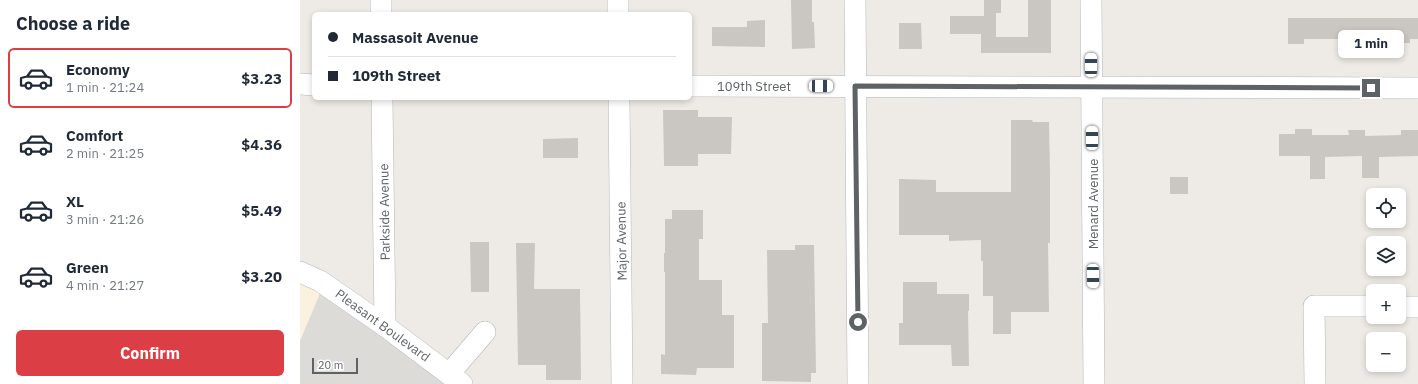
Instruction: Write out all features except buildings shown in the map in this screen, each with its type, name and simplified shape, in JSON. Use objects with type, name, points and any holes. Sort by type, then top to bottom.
[{"type":"street","points":[[381,0],[381,12]]},
{"type":"street","points":[[618,0],[618,12]]},
{"type":"street","points":[[855,0],[858,384]]},
{"type":"street","name":"Menard Avenue","points":[[1091,0],[1094,384]]},
{"type":"street","points":[[300,84],[312,84]]},
{"type":"street","name":"109th Street","points":[[692,86],[1418,88]]},
{"type":"street","name":"Parkside Avenue","points":[[382,100],[385,326]]},
{"type":"street","name":"Major Avenue","points":[[619,100],[622,384]]},
{"type":"street","name":"Pleasant Boulevard","points":[[300,272],[320,281],[385,326],[456,379]]},
{"type":"street","points":[[1315,384],[1314,306],[1366,306]]},
{"type":"street","points":[[1406,306],[1418,307]]},
{"type":"street","points":[[456,379],[485,332]]},
{"type":"shaded area","points":[[300,280],[320,290],[319,296],[300,341]]},
{"type":"shaded area","points":[[320,290],[445,384],[300,384],[300,341],[319,296]]},
{"type":"route","points":[[858,322],[855,86],[1371,88]]}]
